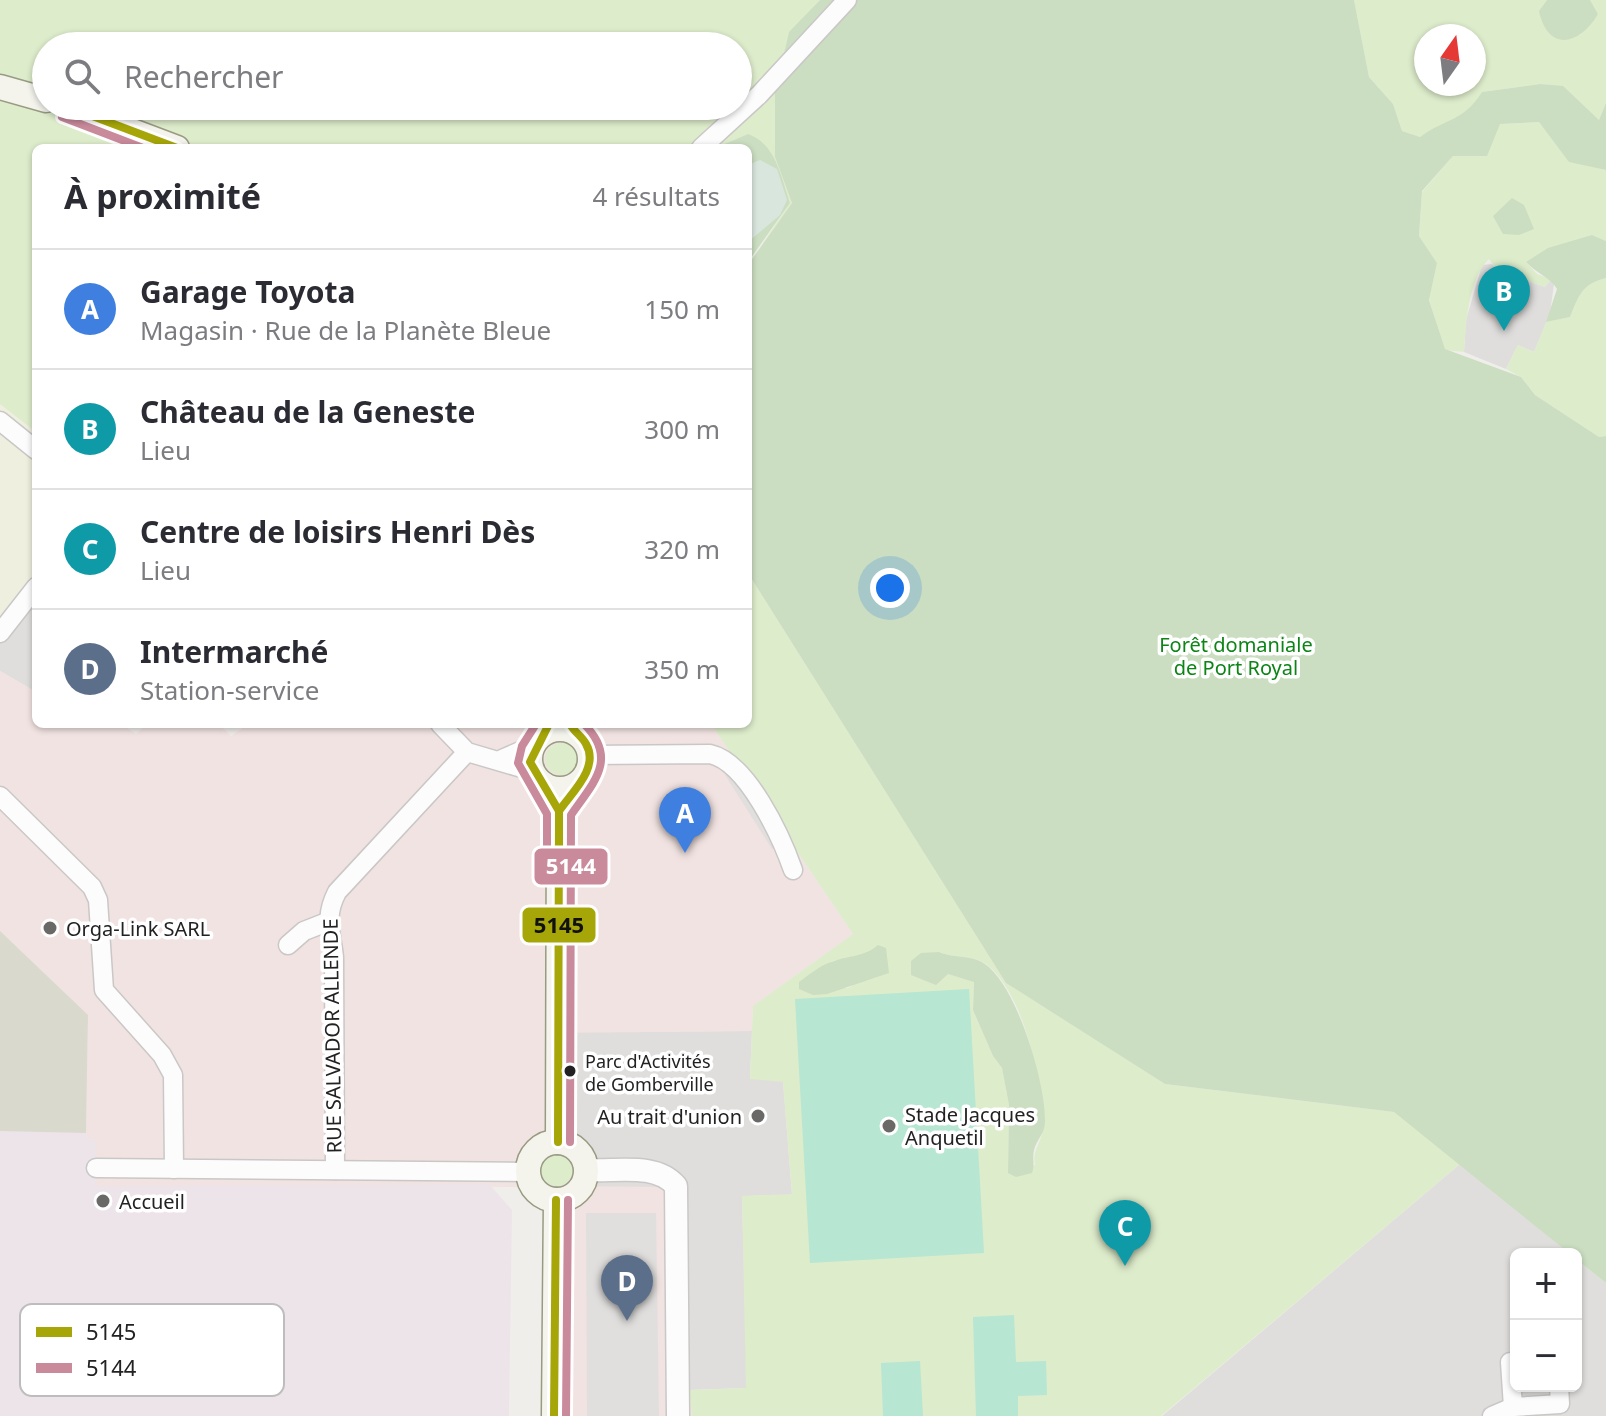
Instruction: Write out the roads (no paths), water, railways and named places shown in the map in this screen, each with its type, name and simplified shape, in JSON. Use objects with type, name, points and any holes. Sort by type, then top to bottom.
[{"type":"main road","points":[[0,87],[32,96]]},
{"type":"main road","points":[[103,120],[166,144]]},
{"type":"main road","points":[[558,1142],[559,811],[574,786],[585,776],[590,755],[581,738],[571,728],[543,734],[538,777],[559,811]]},
{"type":"main road","points":[[538,777],[558,789],[574,786]]},
{"type":"main road","points":[[558,1142],[578,1151],[587,1170],[578,1192],[556,1200],[534,1188],[528,1172],[537,1150],[558,1142]]},
{"type":"main road","points":[[554,1416],[556,1200]]},
{"type":"street","points":[[752,101],[847,0]]},
{"type":"street","points":[[705,144],[732,120]]},
{"type":"street","points":[[0,421],[32,447]]},
{"type":"street","points":[[0,633],[32,592]]},
{"type":"street","points":[[444,728],[467,752],[480,758],[502,759],[538,777]]},
{"type":"street","points":[[502,759],[543,734]]},
{"type":"street","name":"RUE SALVADOR ALLENDE","points":[[335,1170],[334,957],[327,922],[337,892],[467,752]]},
{"type":"street","points":[[590,755],[710,754],[724,757],[737,768],[775,830],[793,870]]},
{"type":"street","points":[[0,796],[92,887],[98,900],[104,990],[109,1000],[162,1055],[173,1075],[174,1169]]},
{"type":"street","points":[[288,945],[304,931],[327,922]]},
{"type":"street","points":[[96,1168],[528,1172]]},
{"type":"street","points":[[587,1170],[655,1171],[668,1176],[676,1186],[678,1416]]},
{"type":"street","points":[[1512,1392],[1513,1407]]},
{"type":"street","points":[[1492,1416],[1513,1407],[1560,1404],[1559,1392]]},
{"type":"place","name":"Château de la Geneste","points":[[1504,331]]},
{"type":"place","name":"Garage Toyota","points":[[685,853]]},
{"type":"place","name":"Orga-Link SARL","points":[[50,928]]},
{"type":"place","name":"Parc d'Activités de Gomberville","points":[[570,1071]]},
{"type":"place","name":"Au trait d'union","points":[[758,1116]]},
{"type":"place","name":"Stade Jacques Anquetil","points":[[889,1126]]},
{"type":"place","name":"Accueil","points":[[103,1201]]},
{"type":"place","name":"Centre de loisirs Henri Dès","points":[[1125,1266]]},
{"type":"place","name":"Intermarché","points":[[627,1321]]},
{"type":"park label","name":"Forêt domaniale de Port Royal","points":[[1236,656]]}]
